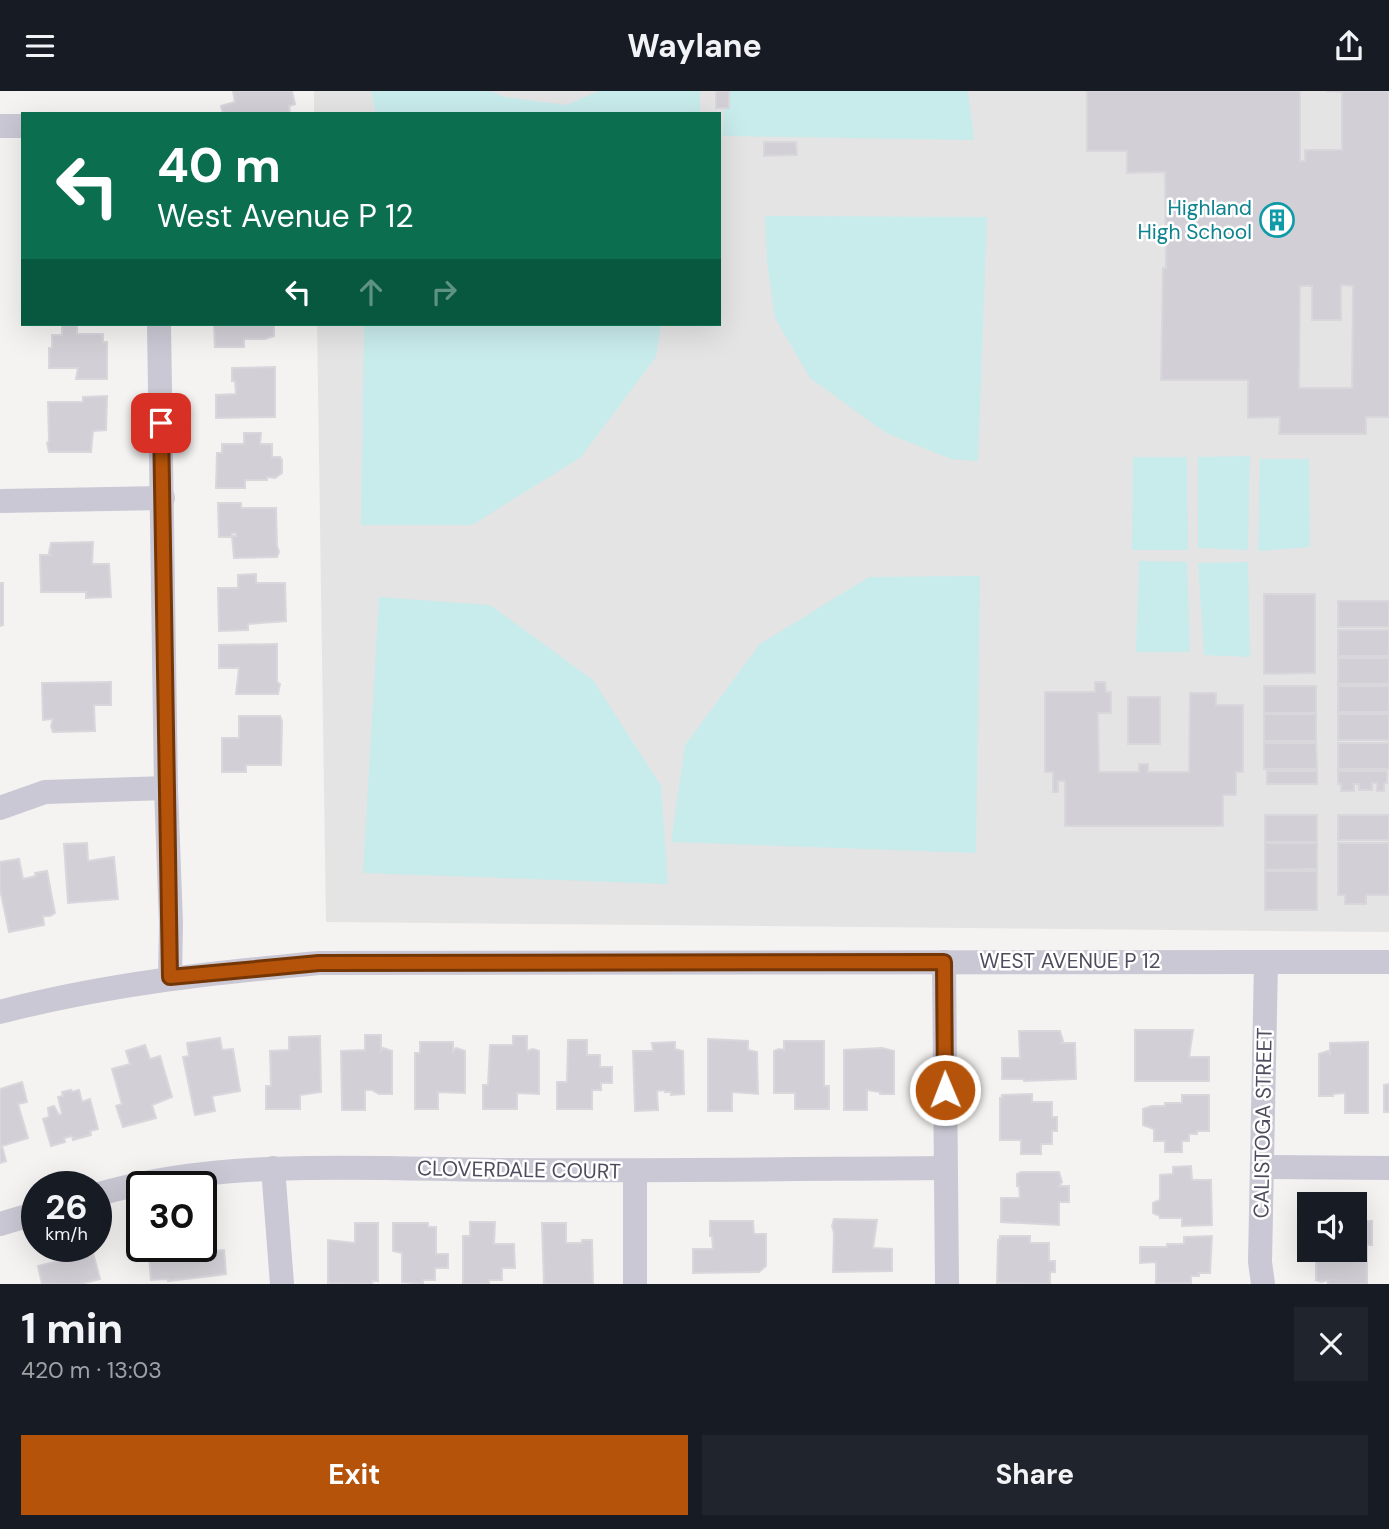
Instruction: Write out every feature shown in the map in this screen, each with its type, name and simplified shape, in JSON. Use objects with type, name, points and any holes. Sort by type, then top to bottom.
[{"type":"street","points":[[0,126],[21,126]]},
{"type":"street","points":[[159,326],[170,977]]},
{"type":"street","points":[[0,501],[163,498]]},
{"type":"street","points":[[0,808],[45,792],[166,788]]},
{"type":"street","points":[[944,962],[947,1284]]},
{"type":"street","name":"CALISTOGA STREET","points":[[1263,1284],[1260,1262],[1266,962]]},
{"type":"street","name":"WEST AVENUE P 12","points":[[0,1013],[34,1003],[170,977],[319,963],[1389,962]]},
{"type":"street","points":[[1263,1167],[1389,1168]]},
{"type":"street","points":[[273,1168],[282,1284]]},
{"type":"street","name":"CLOVERDALE COURT","points":[[112,1190],[136,1183],[273,1168],[635,1171],[945,1168]]},
{"type":"street","points":[[635,1171],[635,1284]]},
{"type":"street","points":[[0,1224],[21,1218]]},
{"type":"shaded area","points":[[314,91],[1389,91],[1389,932],[326,922],[317,326],[721,326],[721,112],[314,112]]},
{"type":"shaded area","points":[[371,91],[491,91],[505,97],[566,105],[599,91],[700,91],[700,112],[376,112]]},
{"type":"shaded area","points":[[724,91],[968,91],[974,140],[723,136]]},
{"type":"shaded area","points":[[765,216],[987,217],[978,461],[951,459],[886,433],[810,378],[775,318],[767,262]]},
{"type":"shaded area","points":[[364,326],[661,326],[656,357],[581,457],[472,525],[361,525]]},
{"type":"shaded area","points":[[1250,456],[1248,550],[1198,548],[1198,457]]},
{"type":"shaded area","points":[[1133,457],[1187,457],[1188,550],[1132,550]]},
{"type":"shaded area","points":[[1260,459],[1309,459],[1310,547],[1258,551]]},
{"type":"shaded area","points":[[1139,561],[1187,562],[1190,652],[1136,652]]},
{"type":"shaded area","points":[[1248,562],[1250,657],[1204,655],[1198,563]]},
{"type":"shaded area","points":[[980,576],[976,853],[671,842],[685,745],[760,644],[869,577]]},
{"type":"shaded area","points":[[379,597],[490,605],[593,680],[661,786],[668,884],[363,873]]},
{"type":"building","points":[[233,91],[292,91],[295,104],[289,106],[290,112],[222,112],[221,106],[235,102]]},
{"type":"building","points":[[716,91],[729,91],[729,108],[716,108]]},
{"type":"building","name":"Highland High School","points":[[1087,91],[1300,91],[1300,161],[1305,161],[1305,150],[1342,150],[1342,92],[1326,91],[1389,91],[1389,417],[1366,417],[1366,434],[1279,434],[1280,417],[1248,418],[1248,380],[1161,380],[1163,268],[1166,268],[1165,172],[1127,173],[1127,151],[1087,151]],"holes":[[[1341,285],[1353,286],[1352,388],[1299,388],[1300,286],[1312,286],[1312,320],[1341,320]]]},
{"type":"building","points":[[764,142],[796,142],[797,155],[764,156]]},
{"type":"building","points":[[62,326],[77,326],[77,334],[103,334],[103,342],[107,342],[107,379],[76,379],[78,368],[49,368],[52,335],[62,335]]},
{"type":"building","points":[[214,326],[274,326],[274,336],[244,339],[244,347],[215,347]]},
{"type":"building","points":[[275,367],[275,417],[216,418],[216,395],[236,394],[232,368]]},
{"type":"building","points":[[107,396],[106,430],[93,431],[91,452],[49,452],[48,402],[83,402],[83,397]]},
{"type":"building","points":[[244,433],[261,433],[260,444],[272,444],[272,457],[280,457],[282,460],[282,473],[275,478],[267,477],[267,480],[245,480],[245,488],[216,488],[217,453],[222,453],[222,444],[244,444]]},
{"type":"building","points":[[218,503],[241,503],[241,508],[276,508],[279,552],[277,557],[234,558],[232,536],[219,537]]},
{"type":"building","points":[[93,542],[92,564],[109,564],[111,597],[86,598],[86,592],[41,592],[40,555],[51,555],[51,543]]},
{"type":"building","points":[[256,574],[256,583],[285,583],[286,621],[248,624],[248,630],[219,631],[218,588],[238,588],[238,575]]},
{"type":"building","points":[[0,583],[3,583],[3,625],[0,626]]},
{"type":"building","points":[[1264,594],[1315,594],[1315,673],[1264,674]]},
{"type":"building","points":[[1338,601],[1389,601],[1389,627],[1338,627]]},
{"type":"building","points":[[1338,630],[1389,630],[1389,656],[1338,656]]},
{"type":"building","points":[[277,644],[277,682],[280,684],[278,694],[236,694],[239,668],[219,668],[219,645]]},
{"type":"building","points":[[1338,658],[1389,658],[1389,684],[1338,684]]},
{"type":"building","points":[[111,682],[111,705],[94,705],[95,731],[53,732],[53,719],[43,720],[42,683]]},
{"type":"building","points":[[1095,682],[1105,682],[1106,692],[1111,692],[1111,713],[1098,713],[1099,772],[1139,772],[1139,764],[1148,764],[1148,772],[1189,772],[1190,693],[1216,693],[1216,705],[1243,705],[1243,772],[1236,772],[1236,795],[1223,795],[1223,826],[1065,826],[1065,781],[1058,781],[1058,792],[1053,792],[1053,772],[1045,772],[1045,692],[1095,692]]},
{"type":"building","points":[[1264,686],[1316,686],[1316,713],[1264,713]]},
{"type":"building","points":[[1338,686],[1389,686],[1389,712],[1338,712]]},
{"type":"building","points":[[1128,697],[1160,697],[1160,744],[1128,744]]},
{"type":"building","points":[[1264,714],[1316,714],[1316,741],[1264,741]]},
{"type":"building","points":[[1338,714],[1389,714],[1389,740],[1338,740]]},
{"type":"building","points":[[239,716],[280,716],[281,765],[246,765],[246,772],[222,772],[222,738],[239,738]]},
{"type":"building","points":[[1264,743],[1316,743],[1317,769],[1264,769]]},
{"type":"building","points":[[1338,743],[1389,743],[1389,769],[1338,769]]},
{"type":"building","points":[[1267,771],[1317,771],[1317,784],[1267,784]]},
{"type":"building","points":[[1338,771],[1387,771],[1387,783],[1384,783],[1384,791],[1377,791],[1377,783],[1372,783],[1372,790],[1359,790],[1359,784],[1354,784],[1354,791],[1341,791]]},
{"type":"building","points":[[1265,815],[1317,815],[1317,842],[1265,842]]},
{"type":"building","points":[[1338,815],[1389,815],[1389,840],[1338,840]]},
{"type":"building","points":[[87,843],[88,861],[114,857],[118,899],[68,903],[64,844]]},
{"type":"building","points":[[1265,843],[1317,843],[1317,869],[1265,870]]},
{"type":"building","points":[[1338,843],[1389,843],[1389,895],[1366,895],[1366,904],[1345,904],[1345,895],[1338,895]]},
{"type":"building","points":[[19,859],[23,879],[47,871],[55,913],[43,916],[44,925],[9,932],[0,889],[0,862]]},
{"type":"building","points":[[1265,871],[1317,871],[1317,910],[1265,910]]},
{"type":"building","points":[[1135,1030],[1193,1030],[1189,1057],[1209,1057],[1209,1081],[1135,1081]]},
{"type":"building","points":[[1019,1031],[1060,1031],[1063,1041],[1061,1043],[1075,1043],[1076,1079],[1002,1079],[1002,1058],[1020,1058]]},
{"type":"building","points":[[365,1035],[381,1035],[381,1051],[383,1048],[392,1051],[392,1094],[365,1090],[365,1110],[342,1110],[341,1051],[365,1050]]},
{"type":"building","points":[[320,1036],[321,1092],[300,1095],[300,1109],[266,1109],[266,1086],[271,1086],[270,1051],[289,1050],[289,1037]]},
{"type":"building","points":[[513,1036],[527,1036],[527,1051],[539,1051],[539,1094],[517,1093],[517,1109],[483,1109],[483,1085],[488,1085],[490,1045],[513,1045]]},
{"type":"building","points":[[220,1038],[222,1050],[233,1049],[240,1091],[212,1096],[215,1111],[195,1115],[183,1057],[189,1056],[187,1043]]},
{"type":"building","points":[[708,1039],[748,1041],[748,1050],[757,1052],[758,1094],[732,1092],[732,1111],[708,1111]]},
{"type":"building","points":[[568,1040],[587,1040],[587,1055],[600,1055],[600,1067],[612,1067],[612,1083],[601,1083],[601,1090],[592,1090],[592,1109],[557,1109],[557,1082],[567,1082]]},
{"type":"building","points":[[784,1041],[824,1041],[824,1086],[829,1086],[829,1109],[795,1109],[795,1093],[774,1093],[774,1051],[784,1050]]},
{"type":"building","points":[[420,1042],[453,1042],[453,1052],[456,1048],[465,1051],[465,1093],[438,1092],[438,1109],[415,1109],[415,1053],[420,1053]]},
{"type":"building","points":[[675,1042],[675,1049],[683,1051],[684,1094],[671,1095],[671,1092],[664,1090],[657,1091],[658,1110],[635,1111],[633,1051],[653,1051],[652,1043]]},
{"type":"building","points":[[1368,1042],[1368,1113],[1345,1113],[1345,1093],[1319,1096],[1319,1054],[1328,1051],[1330,1054],[1330,1043]]},
{"type":"building","points":[[145,1045],[150,1059],[160,1056],[172,1097],[152,1105],[156,1118],[123,1127],[116,1106],[122,1104],[112,1069],[130,1064],[126,1051]]},
{"type":"building","points":[[882,1048],[894,1051],[894,1094],[867,1090],[867,1110],[844,1110],[844,1050]]},
{"type":"building","points":[[22,1082],[27,1102],[18,1104],[28,1138],[2,1146],[6,1161],[0,1163],[0,1089]]},
{"type":"building","points":[[1389,1084],[1389,1112],[1384,1112],[1384,1085]]},
{"type":"building","points":[[79,1090],[82,1102],[90,1099],[98,1129],[90,1131],[91,1135],[73,1140],[72,1136],[64,1138],[65,1142],[51,1146],[43,1119],[49,1117],[48,1108],[54,1106],[59,1115],[62,1114],[58,1097],[63,1096],[62,1092]]},
{"type":"building","points":[[1032,1094],[1032,1102],[1052,1102],[1052,1117],[1057,1117],[1057,1131],[1052,1131],[1052,1144],[1041,1144],[1041,1154],[1021,1154],[1021,1140],[1000,1140],[1000,1098],[1002,1095]]},
{"type":"building","points":[[1182,1095],[1209,1095],[1209,1131],[1189,1134],[1189,1141],[1182,1141],[1182,1152],[1165,1152],[1165,1141],[1154,1141],[1154,1129],[1143,1125],[1143,1109],[1165,1106],[1165,1103],[1182,1103]]},
{"type":"building","points":[[1191,1166],[1192,1180],[1211,1180],[1212,1225],[1182,1226],[1182,1218],[1160,1218],[1153,1213],[1153,1203],[1160,1200],[1160,1175],[1173,1174],[1173,1167]]},
{"type":"building","points":[[1059,1172],[1062,1182],[1059,1186],[1069,1186],[1069,1202],[1059,1202],[1059,1225],[1001,1222],[1001,1198],[1020,1198],[1017,1174]]},
{"type":"building","points":[[834,1219],[877,1220],[873,1248],[892,1249],[892,1271],[833,1272]]},
{"type":"building","points":[[710,1221],[753,1221],[754,1234],[766,1234],[766,1266],[759,1272],[693,1273],[693,1249],[713,1249]]},
{"type":"building","points":[[1367,1221],[1372,1221],[1372,1245],[1367,1245]]},
{"type":"building","points":[[470,1222],[495,1222],[494,1244],[514,1244],[515,1268],[502,1268],[502,1280],[489,1280],[489,1284],[463,1284],[463,1236],[470,1236]]},
{"type":"building","points":[[355,1223],[378,1223],[378,1281],[372,1281],[372,1284],[328,1283],[328,1240],[355,1243]]},
{"type":"building","points":[[393,1223],[428,1223],[428,1227],[436,1227],[436,1254],[448,1254],[448,1268],[435,1268],[435,1280],[423,1280],[423,1284],[402,1282],[402,1253],[393,1251]]},
{"type":"building","points":[[542,1223],[566,1223],[566,1243],[592,1240],[593,1284],[544,1284]]},
{"type":"building","points":[[1000,1236],[1030,1236],[1030,1243],[1049,1243],[1049,1261],[1055,1261],[1055,1272],[1050,1272],[1050,1284],[997,1283]]},
{"type":"building","points":[[1212,1236],[1210,1273],[1191,1276],[1191,1283],[1156,1283],[1156,1262],[1140,1263],[1140,1247],[1167,1247],[1167,1244],[1184,1244],[1184,1237]]},
{"type":"building","points":[[217,1250],[224,1250],[226,1274],[168,1281],[151,1280],[149,1262],[217,1262]]},
{"type":"building","points":[[55,1262],[95,1262],[100,1279],[80,1284],[42,1284],[38,1266]]},
{"type":"building","points":[[1316,1262],[1367,1262],[1367,1284],[1328,1284],[1328,1280],[1316,1280]]},
{"type":"place","name":"Highland High School","points":[[1277,220]]},
{"type":"route","points":[[161,423],[170,977],[319,963],[944,962],[945,1090]]}]
